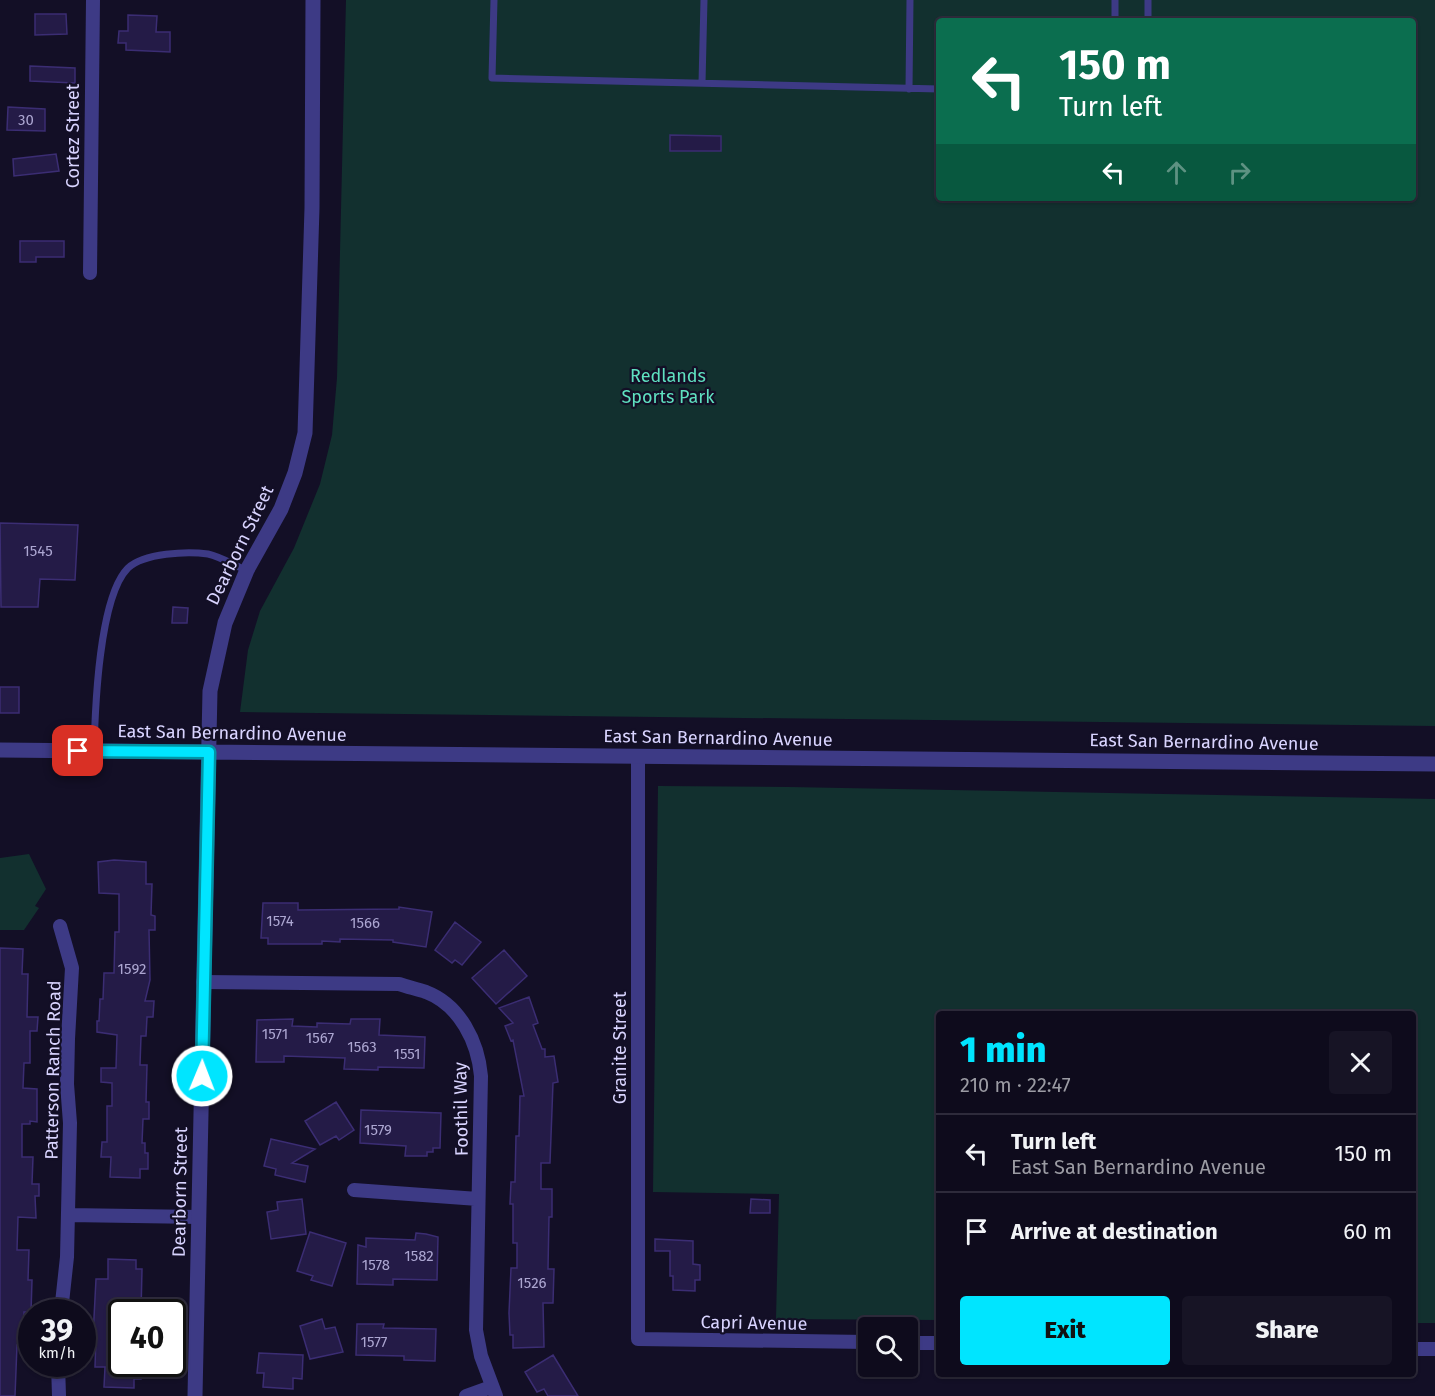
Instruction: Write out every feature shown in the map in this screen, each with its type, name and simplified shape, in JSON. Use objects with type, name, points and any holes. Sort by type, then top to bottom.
[{"type":"street","name":"Cortez Street","points":[[90,273],[93,0]]},
{"type":"street","name":"Dearborn Street","points":[[195,1396],[210,691],[225,623],[247,570],[281,509],[295,473],[305,433],[312,208],[312,0]]},
{"type":"street","name":"East San Bernardino Avenue","points":[[0,750],[1435,764]]},
{"type":"street","name":"Granite Street","points":[[638,757],[639,1339]]},
{"type":"street","name":"Patterson Ranch Road","points":[[60,926],[72,968],[68,1061],[70,1123],[67,1257],[62,1299]]},
{"type":"street","name":"Foothil Way","points":[[203,982],[399,984],[428,993],[451,1008],[466,1026],[479,1059],[482,1103],[476,1330],[481,1356],[493,1391]]},
{"type":"street","points":[[354,1190],[478,1199]]},
{"type":"street","points":[[68,1215],[199,1217]]},
{"type":"street","name":"Capri Avenue","points":[[639,1339],[858,1342]]},
{"type":"street","points":[[918,1342],[936,1343]]},
{"type":"street","points":[[1416,1349],[1435,1349]]},
{"type":"street","points":[[58,1377],[59,1396]]},
{"type":"street","points":[[466,1396],[493,1391]]},
{"type":"lane","points":[[494,0],[492,78],[936,89]]},
{"type":"lane","points":[[702,83],[704,0]]},
{"type":"lane","points":[[909,89],[910,0]]},
{"type":"lane","points":[[1115,0],[1115,18]]},
{"type":"lane","points":[[1148,0],[1148,18]]},
{"type":"lane","points":[[94,751],[95,696],[111,603],[118,582],[129,567],[143,560],[165,554],[189,553],[210,555],[247,570]]},
{"type":"green space","name":"Redlands Sports Park","points":[[346,0],[1435,0],[1435,726],[240,712],[248,650],[260,611],[294,548],[320,484],[332,435],[337,378]]},
{"type":"green space","points":[[658,786],[1435,799],[1435,1323],[1416,1323],[1416,1011],[936,1011],[936,1320],[918,1320],[918,1317],[776,1319],[779,1194],[653,1192]]},
{"type":"green space","points":[[29,854],[46,889],[35,906],[39,908],[24,930],[0,930],[0,858]]},
{"type":"building","points":[[35,14],[66,14],[67,34],[35,35]]},
{"type":"building","points":[[128,15],[157,16],[156,32],[170,32],[170,52],[126,50],[126,43],[118,43],[119,31],[128,31]]},
{"type":"building","points":[[30,66],[75,68],[75,83],[30,81]]},
{"type":"building","points":[[8,107],[45,109],[45,131],[7,130]]},
{"type":"building","points":[[670,135],[721,136],[721,151],[670,151]]},
{"type":"building","points":[[56,154],[59,171],[14,176],[13,159]]},
{"type":"building","points":[[20,241],[64,241],[64,257],[36,257],[36,262],[20,262]]},
{"type":"building","points":[[0,523],[78,525],[75,580],[40,579],[38,607],[1,607]]},
{"type":"building","points":[[173,607],[188,608],[187,623],[172,623]]},
{"type":"building","points":[[0,687],[19,687],[19,713],[0,713]]},
{"type":"building","points":[[114,860],[146,862],[146,884],[152,884],[151,915],[155,916],[155,930],[149,930],[150,980],[145,1001],[154,1001],[153,1017],[147,1017],[146,1036],[141,1036],[140,1065],[147,1065],[146,1102],[149,1102],[149,1119],[143,1119],[142,1143],[145,1143],[145,1153],[148,1153],[148,1169],[140,1169],[140,1178],[110,1177],[111,1157],[101,1157],[102,1142],[107,1142],[107,1106],[112,1106],[112,1083],[101,1082],[101,1068],[116,1068],[117,1035],[97,1032],[97,1021],[99,1021],[100,999],[103,999],[104,973],[114,973],[115,932],[119,932],[119,894],[99,893],[98,862]]},
{"type":"building","points":[[263,903],[298,903],[298,910],[399,909],[399,907],[432,912],[426,947],[393,942],[393,940],[340,939],[340,942],[322,941],[322,944],[268,944],[268,938],[261,938]]},
{"type":"building","points":[[455,922],[481,942],[462,965],[455,960],[452,963],[435,950]]},
{"type":"building","points":[[0,948],[23,949],[22,974],[28,974],[27,1017],[38,1017],[37,1031],[30,1031],[30,1063],[24,1063],[23,1088],[37,1089],[37,1122],[30,1121],[30,1124],[22,1124],[22,1157],[33,1157],[32,1184],[39,1184],[39,1196],[35,1196],[36,1218],[18,1217],[17,1250],[29,1250],[28,1280],[32,1280],[31,1299],[18,1299],[15,1396],[0,1396]]},
{"type":"building","points":[[504,950],[527,976],[496,1004],[472,978]]},
{"type":"building","points":[[529,997],[538,1023],[533,1025],[542,1049],[545,1049],[545,1057],[554,1056],[558,1082],[553,1083],[550,1163],[541,1163],[541,1189],[552,1189],[548,1269],[554,1269],[553,1303],[543,1303],[544,1347],[513,1348],[509,1313],[511,1268],[517,1268],[517,1243],[513,1243],[513,1204],[510,1204],[511,1182],[515,1182],[520,1096],[524,1096],[513,1040],[511,1041],[505,1026],[513,1023],[499,1008]]},
{"type":"building","points":[[293,1019],[292,1026],[317,1027],[317,1023],[350,1024],[351,1019],[380,1019],[379,1035],[425,1037],[424,1068],[344,1069],[345,1058],[284,1056],[284,1062],[256,1062],[257,1020]]},
{"type":"building","points":[[336,1102],[354,1130],[339,1140],[336,1136],[320,1145],[305,1121]]},
{"type":"building","points":[[361,1110],[441,1113],[440,1148],[433,1148],[433,1152],[427,1152],[427,1156],[405,1156],[406,1146],[360,1143]]},
{"type":"building","points":[[271,1139],[315,1149],[292,1163],[308,1166],[305,1182],[275,1175],[276,1169],[264,1166]]},
{"type":"building","points":[[302,1199],[306,1234],[271,1239],[267,1212],[278,1210],[277,1202]]},
{"type":"building","points":[[751,1199],[770,1200],[770,1213],[750,1213]]},
{"type":"building","points":[[310,1232],[346,1243],[332,1286],[311,1280],[313,1276],[297,1271]]},
{"type":"building","points":[[416,1233],[438,1237],[437,1280],[393,1279],[393,1285],[357,1284],[358,1245],[366,1247],[366,1238],[415,1240]]},
{"type":"building","points":[[655,1239],[693,1241],[693,1264],[700,1265],[700,1280],[695,1280],[695,1291],[673,1290],[673,1276],[670,1276],[670,1251],[655,1251]]},
{"type":"building","points":[[108,1259],[136,1260],[136,1269],[142,1269],[141,1299],[108,1299],[108,1377],[141,1377],[141,1379],[134,1379],[134,1388],[104,1387],[105,1367],[96,1367],[96,1279],[108,1279]]},
{"type":"building","points":[[322,1319],[325,1329],[335,1327],[343,1352],[310,1359],[300,1326]]},
{"type":"building","points":[[357,1324],[384,1324],[383,1328],[436,1329],[435,1361],[404,1360],[404,1356],[356,1355]]},
{"type":"building","points":[[259,1353],[303,1355],[302,1379],[293,1378],[293,1389],[263,1387],[264,1373],[257,1373]]},
{"type":"building","points":[[553,1355],[578,1396],[548,1396],[544,1389],[537,1392],[525,1372]]},
{"type":"route","points":[[78,751],[209,752],[202,1076]]}]
